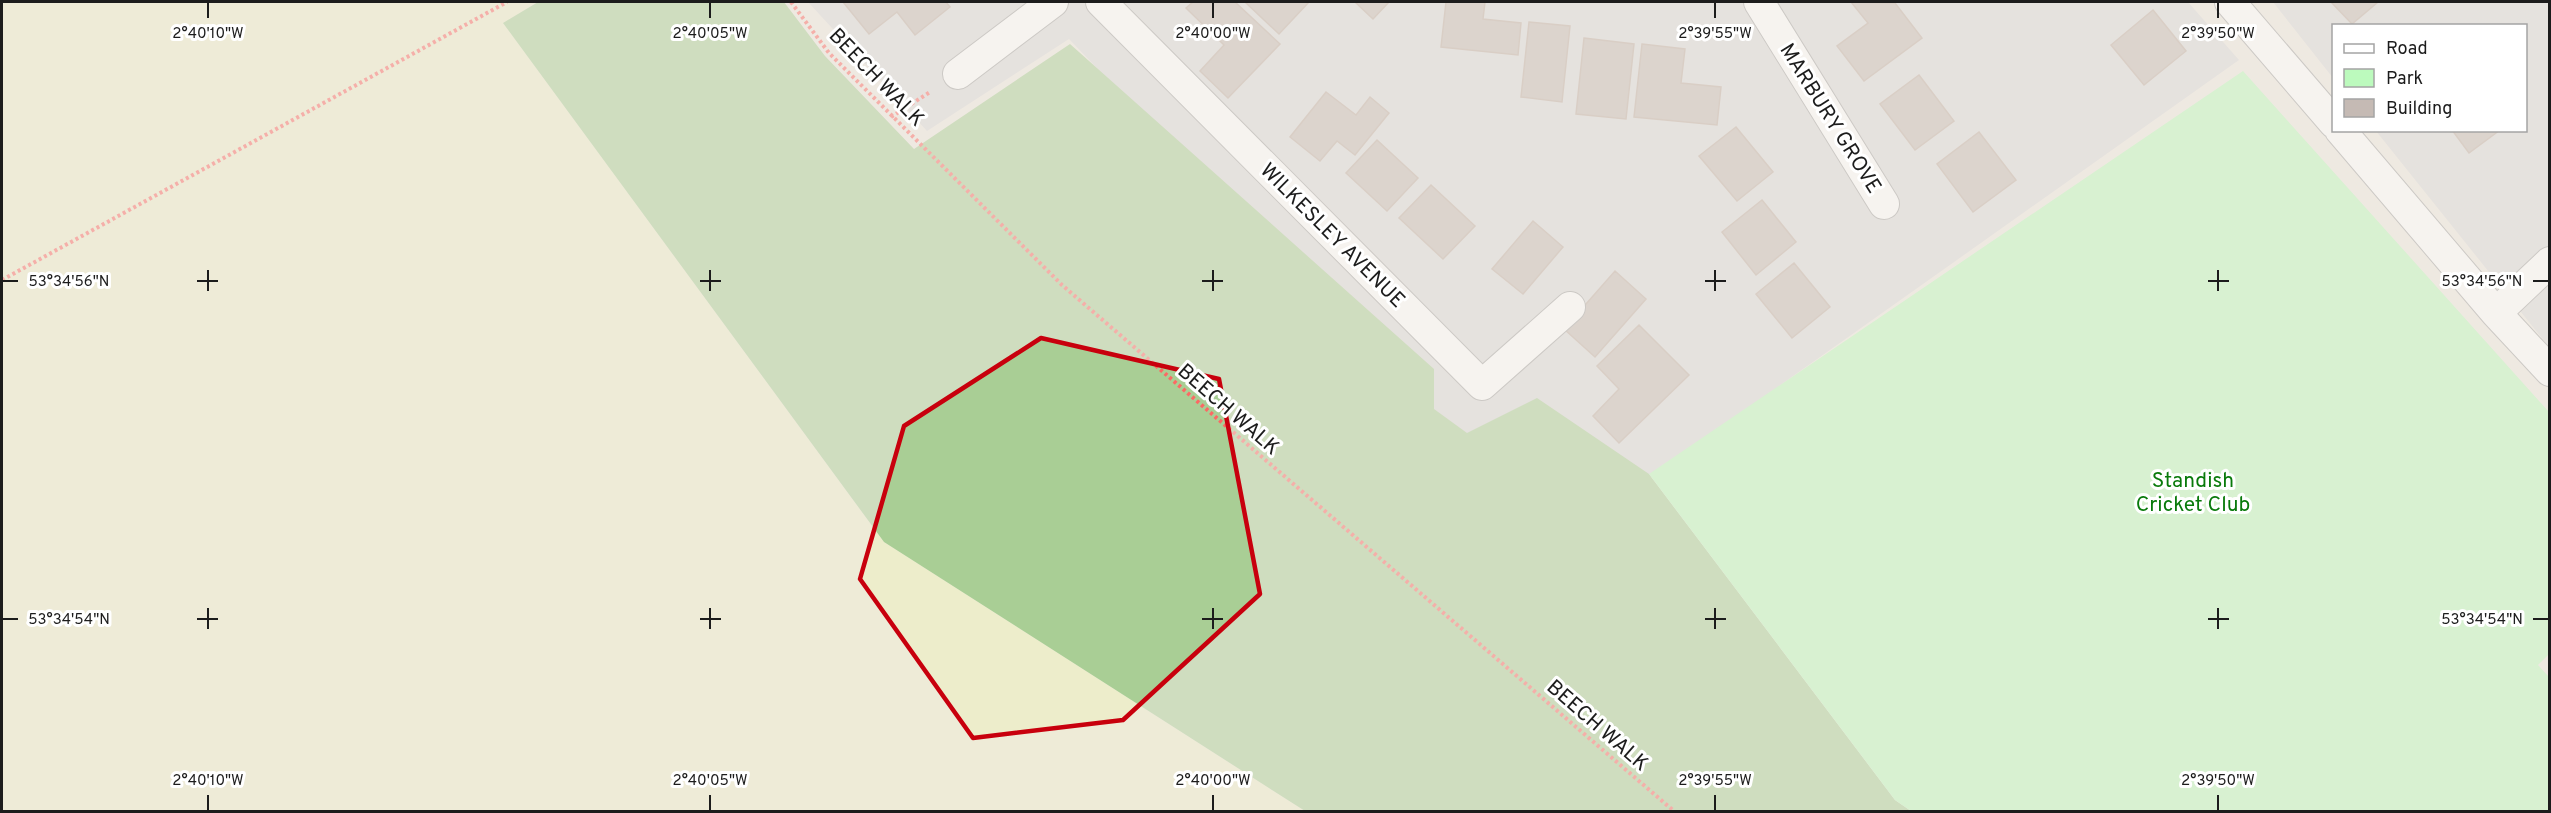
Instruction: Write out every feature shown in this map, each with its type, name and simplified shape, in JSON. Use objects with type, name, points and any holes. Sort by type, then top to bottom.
[{"type":"street","points":[[958,74],[1053,2]]},
{"type":"street","name":"WILKESLEY AVENUE","points":[[1101,2],[1482,385],[1569,307]]},
{"type":"street","name":"MARBURY GROVE","points":[[1759,2],[1884,204]]},
{"type":"street","points":[[2230,2],[2332,121]]},
{"type":"street","points":[[2342,132],[2496,313],[2550,371]]},
{"type":"street","points":[[2496,313],[2550,262]]},
{"type":"path","points":[[2,280],[507,2]]},
{"type":"path","name":"BEECH WALK","points":[[790,2],[829,53],[1062,285],[1675,812]]},
{"type":"path","points":[[891,117],[958,74]]},
{"type":"highlighted area","points":[[1041,338],[1219,379],[1260,594],[1123,720],[973,738],[860,579],[904,426]]},
{"type":"shaded area","points":[[808,2],[2188,2],[2239,60],[1531,562],[1453,440],[1069,39],[927,131]]},
{"type":"shaded area","points":[[2273,2],[2549,2],[2549,347],[2377,132],[2527,132],[2527,24],[2332,24],[2332,77]]},
{"type":"green space","points":[[2,2],[537,2],[504,24],[884,542],[1305,811],[2,812]]},
{"type":"green space","points":[[538,2],[784,2],[825,56],[914,149],[1070,44],[1434,369],[1434,409],[1467,433],[1537,398],[1649,474],[1895,800],[1911,811],[1305,811],[884,542],[503,23]]},
{"type":"green space","name":"Standish Cricket Club","points":[[2243,71],[2549,412],[2550,653],[2538,665],[2549,677],[2549,811],[1911,811],[1895,800],[1649,474]]},
{"type":"building","points":[[843,2],[946,2],[950,7],[915,35],[897,12],[869,34]]},
{"type":"building","points":[[1193,2],[1235,2],[1280,44],[1228,98],[1200,71],[1224,45],[1186,8]]},
{"type":"building","points":[[1245,2],[1309,2],[1279,34]]},
{"type":"building","points":[[1355,2],[1389,2],[1373,19]]},
{"type":"building","points":[[1446,2],[1485,2],[1483,19],[1521,23],[1518,55],[1441,47]]},
{"type":"building","points":[[1851,2],[1895,3],[1922,38],[1864,81],[1837,46],[1868,23]]},
{"type":"building","points":[[2331,2],[2378,2],[2352,24]]},
{"type":"building","points":[[2153,10],[2186,51],[2144,85],[2111,45]]},
{"type":"building","points":[[1529,22],[1570,26],[1562,102],[1521,97]]},
{"type":"building","points":[[1584,38],[1634,44],[1626,119],[1576,114]]},
{"type":"building","points":[[1642,44],[1685,49],[1681,83],[1721,87],[1717,125],[1634,117]]},
{"type":"building","points":[[1919,75],[1954,121],[1915,150],[1880,104]]},
{"type":"building","points":[[1326,92],[1356,115],[1370,97],[1389,113],[1355,155],[1337,141],[1320,161],[1290,137]]},
{"type":"building","points":[[1736,127],[1773,172],[1737,201],[1699,156]]},
{"type":"building","points":[[1979,132],[2016,180],[1973,212],[1937,164]]},
{"type":"building","points":[[2453,132],[2497,132],[2469,153]]},
{"type":"building","points":[[1377,140],[1418,178],[1387,211],[1346,173]]},
{"type":"building","points":[[1431,185],[1475,226],[1443,259],[1399,218]]},
{"type":"building","points":[[1762,200],[1796,242],[1756,275],[1722,232]]},
{"type":"building","points":[[1533,221],[1563,247],[1523,294],[1492,269]]},
{"type":"building","points":[[1794,263],[1830,307],[1792,338],[1756,294]]},
{"type":"building","points":[[1615,271],[1646,299],[1595,357],[1564,329]]},
{"type":"building","points":[[1639,325],[1689,375],[1619,443],[1593,416],[1619,389],[1597,366]]}]
